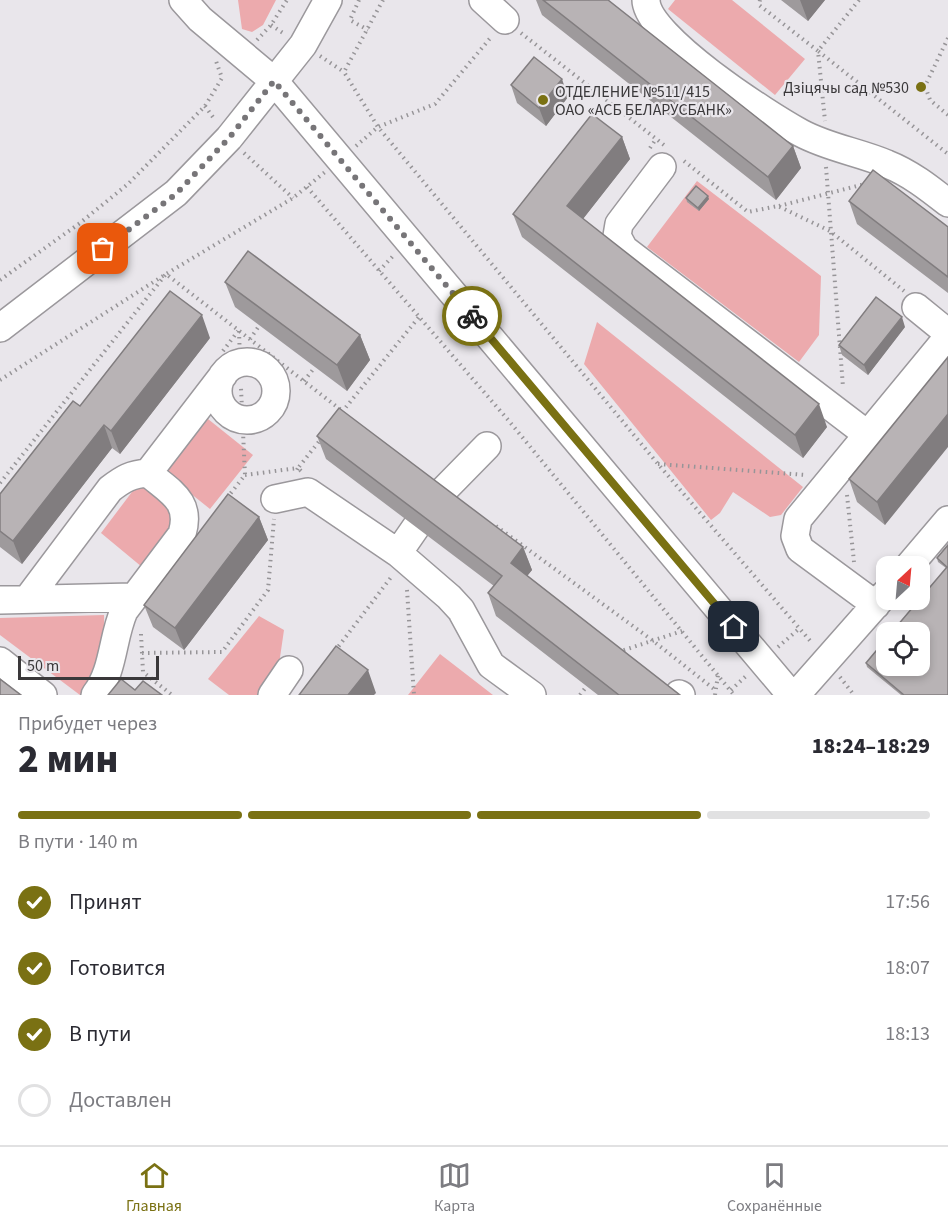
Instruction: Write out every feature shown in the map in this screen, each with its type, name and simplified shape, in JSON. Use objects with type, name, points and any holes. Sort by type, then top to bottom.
[{"type":"street","points":[[183,0],[200,19],[274,81],[791,695]]},
{"type":"street","points":[[274,81],[288,36],[307,0]]},
{"type":"street","points":[[0,328],[176,194],[229,138],[303,45],[328,0]]},
{"type":"street","points":[[483,0],[505,20]]},
{"type":"street","points":[[646,0],[653,22],[678,48],[777,118],[828,146],[887,164],[923,183],[948,203]]},
{"type":"street","points":[[668,156],[618,224],[617,236],[624,249],[868,435]]},
{"type":"street","points":[[876,596],[800,549],[795,536],[798,519],[948,335],[916,307]]},
{"type":"street","points":[[148,473],[226,372]]},
{"type":"street","points":[[436,498],[487,446]]},
{"type":"street","points":[[29,597],[110,489],[134,474],[148,473],[181,501],[187,519],[182,534],[134,597],[118,624],[108,673],[95,695]]},
{"type":"street","points":[[275,499],[308,492],[401,556],[460,610],[491,665],[532,695]]},
{"type":"street","points":[[917,556],[948,520]]},
{"type":"street","points":[[401,556],[416,527]]},
{"type":"street","points":[[0,600],[29,597],[134,597]]},
{"type":"street","points":[[796,695],[876,605]]},
{"type":"street","points":[[0,661],[43,695]]},
{"type":"street","points":[[272,695],[289,670]]},
{"type":"path","points":[[358,0],[350,20],[368,30]]},
{"type":"path","points":[[384,0],[344,72],[378,128],[658,464],[855,695]]},
{"type":"path","points":[[760,0],[759,5],[948,154]]},
{"type":"path","points":[[842,416],[843,392],[826,170],[828,146],[818,51],[859,0]]},
{"type":"path","points":[[378,128],[435,104],[505,20],[668,156],[748,212],[778,206],[828,191],[871,183]]},
{"type":"path","points":[[948,38],[925,86],[930,100],[948,115]]},
{"type":"path","points":[[0,280],[80,223],[128,184],[205,106],[222,78],[215,59]]},
{"type":"path","points":[[0,380],[307,187],[509,421],[734,695]]},
{"type":"path","points":[[778,206],[830,231],[914,299],[916,307]]},
{"type":"path","points":[[0,483],[166,274]]},
{"type":"path","points":[[343,411],[419,317]]},
{"type":"path","points":[[250,339],[259,326]]},
{"type":"path","points":[[304,381],[315,367]]},
{"type":"path","points":[[658,464],[834,477]]},
{"type":"path","points":[[142,653],[222,652],[268,590],[275,499],[298,468],[245,475]]},
{"type":"path","points":[[329,659],[401,556]]},
{"type":"path","points":[[401,556],[414,695]]},
{"type":"path","points":[[847,563],[855,569]]},
{"type":"path","points":[[609,656],[682,631]]},
{"type":"path","points":[[715,695],[718,675]]},
{"type":"path","points":[[580,695],[586,687]]},
{"type":"shaded area","points":[[238,0],[276,0],[263,25],[252,32],[242,29]]},
{"type":"shaded area","points":[[675,0],[732,0],[805,59],[775,95],[668,9]]},
{"type":"shaded area","points":[[697,181],[821,276],[819,335],[799,362],[647,247]]},
{"type":"shaded area","points":[[597,322],[803,487],[781,515],[770,517],[733,492],[720,513],[711,520],[584,364]]},
{"type":"shaded area","points":[[208,419],[253,455],[210,509],[165,473]]},
{"type":"shaded area","points":[[141,480],[183,514],[142,567],[101,533]]},
{"type":"shaded area","points":[[104,615],[105,667],[84,695],[80,695],[0,635],[0,618]]},
{"type":"shaded area","points":[[259,616],[284,630],[277,678],[265,695],[229,695],[208,679]]},
{"type":"shaded area","points":[[440,654],[493,695],[408,695]]},
{"type":"building","points":[[543,0],[608,0],[793,146],[768,177]]},
{"type":"building","points":[[534,57],[562,79],[539,108],[511,85]]},
{"type":"building","points":[[592,114],[622,137],[567,206],[819,404],[795,435],[513,214]]},
{"type":"building","points":[[873,170],[948,227],[948,277],[849,201]]},
{"type":"building","points":[[696,186],[708,196],[698,208],[686,198]]},
{"type":"building","points":[[248,251],[360,335],[337,365],[225,282]]},
{"type":"building","points":[[170,291],[202,315],[111,431],[104,425],[13,541],[0,531],[0,494],[73,401],[80,406]]},
{"type":"building","points":[[876,297],[902,317],[864,365],[839,345]]},
{"type":"building","points":[[948,357],[948,414],[877,502],[849,479]]},
{"type":"building","points":[[339,408],[523,547],[511,563],[680,695],[619,695],[488,593],[502,576],[317,436]]},
{"type":"building","points":[[228,494],[259,517],[175,628],[144,605]]},
{"type":"building","points":[[948,545],[948,695],[904,695],[881,676],[930,676],[930,622],[900,622],[911,610],[930,610],[930,587],[947,567],[937,558]]},
{"type":"building","points":[[336,646],[368,670],[348,695],[299,695]]},
{"type":"building","points":[[876,651],[876,671],[866,663]]},
{"type":"building","points":[[0,679],[21,695],[0,695]]},
{"type":"building","points":[[121,679],[135,690],[143,681],[162,695],[108,695]]},
{"type":"way so far","points":[[103,249],[176,194],[229,138],[274,81],[472,316]]},
{"type":"place","name":"Дзіцячы сад №530","points":[[921,87]]},
{"type":"place","name":"ОТДЕЛЕНИЕ №511/415 ОАО «АСБ БЕЛАРУСБАНК»","points":[[543,100]]},
{"type":"route","points":[[472,316],[734,627]]}]
